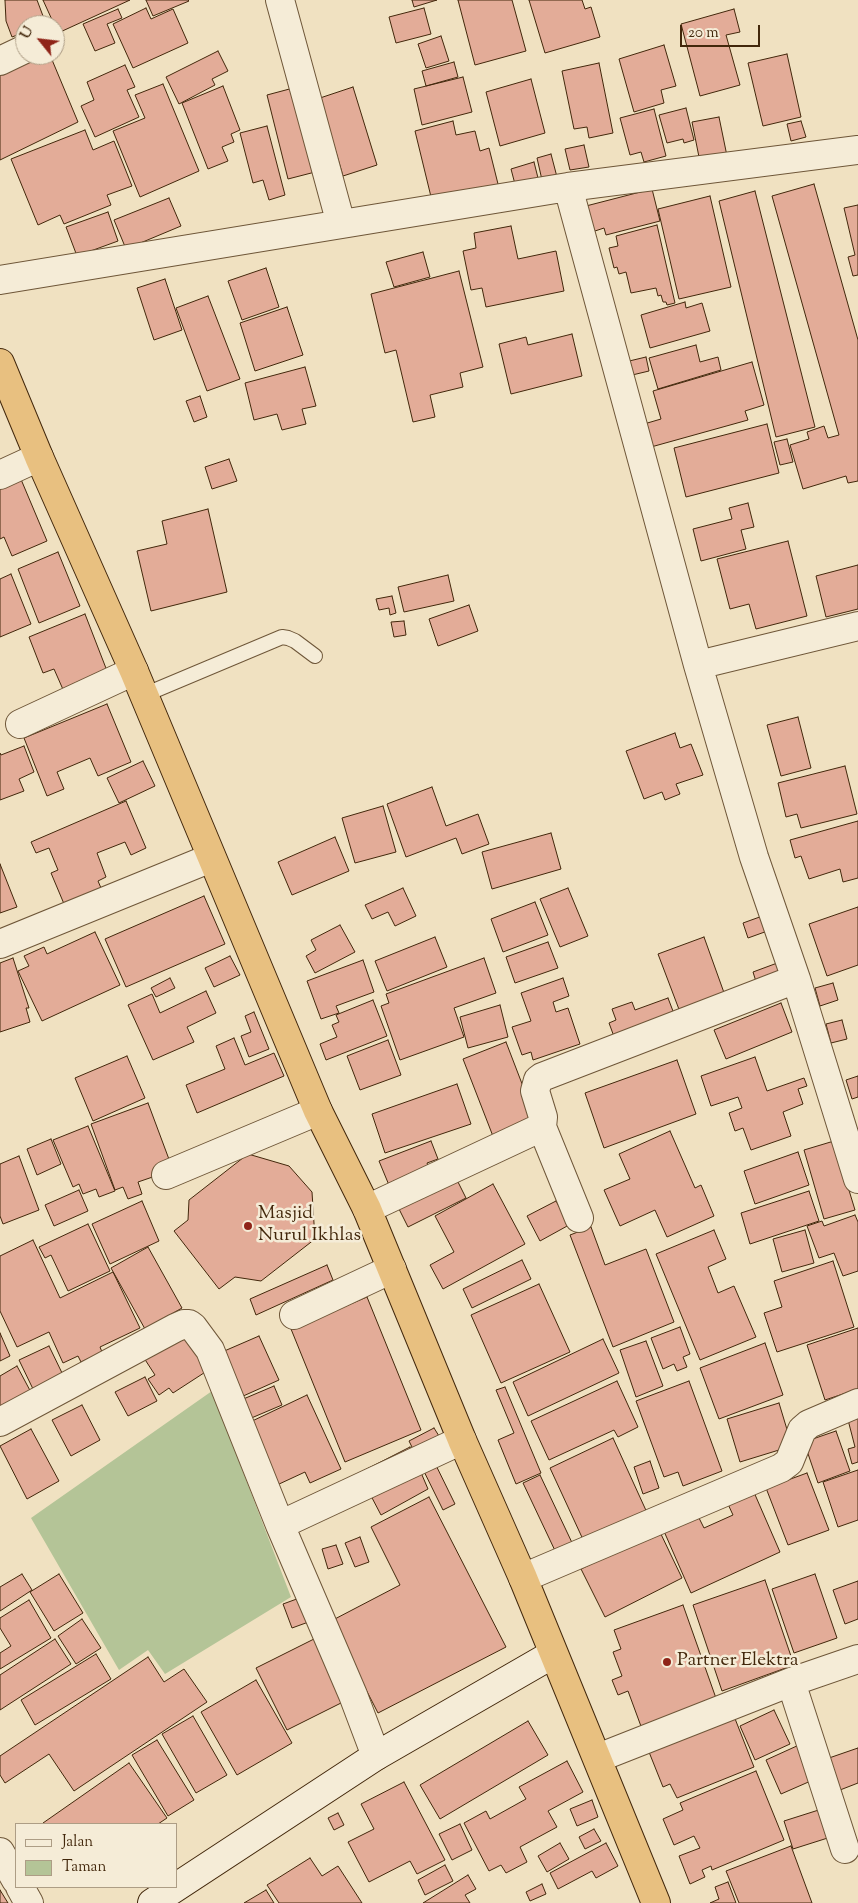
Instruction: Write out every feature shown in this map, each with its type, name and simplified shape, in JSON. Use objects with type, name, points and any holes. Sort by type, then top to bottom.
[{"type":"highway","points":[[0,363],[39,457],[139,683],[318,1111],[367,1209],[462,1440],[523,1578],[553,1654],[598,1758],[605,1780],[656,1903]]},
{"type":"street","points":[[280,0],[341,224]]},
{"type":"street","points":[[0,61],[15,54]]},
{"type":"street","points":[[0,280],[568,186],[858,150]]},
{"type":"street","points":[[568,186],[698,665],[754,857],[796,980],[858,1179]]},
{"type":"street","points":[[0,475],[39,457]]},
{"type":"street","points":[[698,665],[858,626]]},
{"type":"street","points":[[20,724],[139,683]]},
{"type":"street","points":[[0,944],[211,858]]},
{"type":"street","points":[[579,1218],[542,1127],[543,1117],[534,1091],[538,1080],[796,980]]},
{"type":"street","points":[[166,1175],[318,1111]]},
{"type":"street","points":[[367,1209],[542,1127]]},
{"type":"street","points":[[294,1315],[392,1269]]},
{"type":"street","points":[[0,1422],[175,1328],[189,1324],[210,1350],[280,1525],[353,1695],[376,1756]]},
{"type":"street","points":[[523,1578],[781,1468],[789,1462],[802,1430],[809,1424],[858,1403]]},
{"type":"street","points":[[280,1525],[462,1440]]},
{"type":"street","points":[[178,1886],[376,1756],[553,1654]]},
{"type":"street","points":[[598,1758],[791,1682],[858,1659]]},
{"type":"street","points":[[791,1682],[845,1849]]},
{"type":"street","points":[[0,1852],[15,1878]]},
{"type":"street","points":[[20,1888],[28,1903]]},
{"type":"street","points":[[152,1903],[175,1888]]},
{"type":"lane","points":[[139,683],[282,637],[295,641],[315,656]]},
{"type":"green space","points":[[212,1391],[291,1597],[165,1674],[148,1650],[119,1670],[31,1518]]},
{"type":"building","points":[[5,0],[37,0],[43,15],[15,15],[15,36],[12,37],[6,21]]},
{"type":"building","points":[[43,0],[130,0],[65,30],[65,15],[50,15]]},
{"type":"building","points":[[146,0],[188,0],[189,1],[153,16]]},
{"type":"building","points":[[412,0],[437,0],[414,7]]},
{"type":"building","points":[[458,0],[512,0],[526,51],[475,65]]},
{"type":"building","points":[[529,0],[582,0],[585,9],[591,7],[600,37],[545,53]]},
{"type":"building","points":[[146,8],[151,19],[173,9],[188,43],[133,68],[113,24]]},
{"type":"building","points":[[424,8],[431,34],[396,43],[389,17]]},
{"type":"building","points":[[118,9],[122,18],[107,24],[115,43],[95,51],[83,24]]},
{"type":"building","points":[[734,9],[740,32],[726,35],[740,85],[700,96],[681,24]]},
{"type":"building","points":[[441,36],[449,61],[426,68],[418,44]]},
{"type":"building","points":[[664,45],[676,86],[661,90],[664,103],[634,112],[619,59]]},
{"type":"building","points":[[218,51],[228,71],[212,79],[215,85],[179,104],[166,77]]},
{"type":"building","points":[[787,54],[801,117],[763,126],[748,63]]},
{"type":"building","points":[[15,62],[15,65],[54,65],[78,122],[0,160],[0,69]]},
{"type":"building","points":[[454,62],[458,77],[426,86],[422,71]]},
{"type":"building","points":[[599,63],[613,133],[589,138],[587,127],[574,129],[562,71]]},
{"type":"building","points":[[125,65],[135,87],[127,90],[139,117],[95,137],[81,106],[94,100],[87,82]]},
{"type":"building","points":[[463,77],[472,112],[422,125],[414,89]]},
{"type":"building","points":[[531,79],[545,133],[500,146],[486,92]]},
{"type":"building","points":[[163,84],[199,171],[140,197],[113,131],[145,118],[135,95]]},
{"type":"building","points":[[223,86],[240,130],[231,134],[234,142],[222,147],[228,161],[208,169],[182,103]]},
{"type":"building","points":[[297,87],[319,171],[288,179],[267,95]]},
{"type":"building","points":[[353,87],[377,165],[343,176],[320,98]]},
{"type":"building","points":[[686,108],[694,140],[684,143],[683,139],[667,143],[659,115]]},
{"type":"building","points":[[654,109],[666,156],[644,162],[641,152],[630,155],[620,118]]},
{"type":"building","points":[[719,117],[727,156],[700,162],[692,122]]},
{"type":"building","points":[[453,121],[456,135],[475,131],[480,151],[489,148],[499,188],[433,205],[415,131]]},
{"type":"building","points":[[801,121],[806,137],[791,141],[787,124]]},
{"type":"building","points":[[267,126],[285,195],[269,200],[263,180],[253,183],[240,133]]},
{"type":"building","points":[[85,130],[93,150],[114,141],[132,186],[107,195],[111,205],[64,224],[60,215],[38,225],[11,159]]},
{"type":"building","points":[[584,145],[589,167],[570,170],[565,149]]},
{"type":"building","points":[[551,154],[557,177],[542,180],[537,158]]},
{"type":"building","points":[[534,162],[539,182],[516,188],[511,169]]},
{"type":"building","points":[[814,184],[858,340],[858,481],[848,483],[846,476],[803,489],[790,445],[809,439],[807,432],[824,426],[828,438],[839,435],[772,196]]},
{"type":"building","points":[[652,189],[660,221],[606,235],[604,228],[592,232],[586,206]]},
{"type":"building","points":[[755,191],[815,427],[776,437],[719,201]]},
{"type":"building","points":[[710,196],[731,287],[679,299],[658,209]]},
{"type":"building","points":[[169,198],[181,226],[126,249],[114,220]]},
{"type":"building","points":[[858,205],[858,275],[853,276],[848,257],[855,255],[844,208]]},
{"type":"building","points":[[108,212],[118,241],[77,256],[66,227]]},
{"type":"building","points":[[657,225],[675,303],[667,305],[666,302],[663,302],[661,295],[658,296],[656,288],[631,293],[626,272],[619,274],[617,267],[614,268],[609,248],[618,246],[616,236]]},
{"type":"building","points":[[511,226],[518,259],[556,251],[564,291],[486,307],[482,288],[471,290],[463,251],[476,248],[474,233]]},
{"type":"building","points":[[423,252],[430,277],[394,287],[386,262]]},
{"type":"building","points":[[266,268],[279,307],[242,320],[228,281]]},
{"type":"building","points":[[459,271],[483,367],[460,373],[463,387],[430,395],[435,417],[413,422],[396,350],[385,353],[371,294]]},
{"type":"building","points":[[165,279],[182,330],[154,340],[137,288]]},
{"type":"building","points":[[208,296],[240,379],[207,391],[176,308]]},
{"type":"building","points":[[685,302],[686,308],[702,303],[710,331],[650,348],[641,315]]},
{"type":"building","points":[[287,307],[303,355],[255,371],[240,323]]},
{"type":"building","points":[[572,334],[582,376],[511,394],[499,344],[526,337],[528,345]]},
{"type":"building","points":[[696,345],[700,362],[718,357],[721,370],[658,389],[649,358]]},
{"type":"building","points":[[646,357],[649,371],[628,376],[625,362]]},
{"type":"building","points":[[752,362],[764,405],[745,411],[748,420],[651,447],[644,424],[661,419],[653,391]]},
{"type":"building","points":[[305,367],[316,406],[302,409],[306,424],[282,430],[277,414],[254,420],[245,383]]},
{"type":"building","points":[[200,396],[207,417],[194,422],[186,401]]},
{"type":"building","points":[[767,424],[779,473],[686,497],[674,448]]},
{"type":"building","points":[[787,439],[793,462],[780,465],[774,442]]},
{"type":"building","points":[[229,459],[237,481],[212,489],[205,467]]},
{"type":"building","points":[[20,477],[47,541],[12,556],[4,537],[0,539],[0,486]]},
{"type":"building","points":[[748,503],[754,527],[741,530],[746,549],[701,561],[693,529],[732,519],[729,508]]},
{"type":"building","points":[[208,509],[227,592],[151,611],[137,551],[167,544],[162,521]]},
{"type":"building","points":[[788,541],[807,616],[756,629],[749,604],[730,609],[717,559]]},
{"type":"building","points":[[58,552],[80,606],[39,623],[18,569]]},
{"type":"building","points":[[858,565],[858,609],[826,617],[816,576]]},
{"type":"building","points":[[11,574],[31,624],[0,637],[0,579]]},
{"type":"building","points":[[448,575],[454,601],[404,612],[398,587]]},
{"type":"building","points":[[392,596],[396,613],[390,615],[389,608],[379,610],[376,599]]},
{"type":"building","points":[[469,605],[478,631],[438,646],[429,619]]},
{"type":"building","points":[[85,614],[109,676],[65,694],[54,669],[43,673],[29,637]]},
{"type":"building","points":[[404,621],[406,635],[394,637],[391,622]]},
{"type":"building","points":[[107,704],[131,762],[98,776],[90,758],[57,772],[64,789],[47,796],[24,738]]},
{"type":"building","points":[[798,717],[811,768],[781,776],[767,725]]},
{"type":"building","points":[[675,733],[680,748],[691,744],[703,775],[676,784],[680,794],[665,800],[662,792],[644,799],[626,751]]},
{"type":"building","points":[[24,746],[34,772],[19,779],[24,791],[0,800],[0,753],[1,755]]},
{"type":"building","points":[[143,761],[155,786],[119,803],[107,778]]},
{"type":"building","points":[[845,766],[857,814],[801,828],[797,814],[786,817],[778,783]]},
{"type":"building","points":[[432,787],[446,826],[478,814],[489,844],[462,854],[456,838],[406,857],[387,804]]},
{"type":"building","points":[[126,801],[146,848],[131,855],[125,842],[97,853],[106,877],[98,881],[104,895],[67,911],[51,873],[58,870],[49,848],[36,853],[31,842]]},
{"type":"building","points":[[383,806],[396,852],[355,863],[342,818]]},
{"type":"building","points":[[858,821],[858,878],[843,882],[840,869],[809,879],[801,856],[795,858],[790,840]]},
{"type":"building","points":[[551,833],[561,869],[492,889],[482,852]]},
{"type":"building","points":[[335,837],[349,871],[292,895],[278,862]]},
{"type":"building","points":[[0,864],[17,907],[0,913]]},
{"type":"building","points":[[403,888],[416,916],[395,926],[388,912],[372,919],[365,905]]},
{"type":"building","points":[[568,888],[588,936],[560,947],[540,899]]},
{"type":"building","points":[[204,896],[225,944],[126,987],[105,939]]},
{"type":"building","points":[[535,902],[548,935],[503,952],[491,919]]},
{"type":"building","points":[[858,907],[858,965],[827,976],[809,924]]},
{"type":"building","points":[[768,914],[773,929],[748,938],[743,923]]},
{"type":"building","points":[[340,925],[355,952],[315,973],[306,956],[316,950],[311,940]]},
{"type":"building","points":[[95,932],[120,985],[42,1021],[18,971],[29,966],[24,956],[44,947],[47,954]]},
{"type":"building","points":[[435,937],[447,967],[387,991],[375,961]]},
{"type":"building","points":[[704,937],[727,1001],[680,1012],[658,954]]},
{"type":"building","points":[[548,942],[558,968],[515,983],[506,957]]},
{"type":"building","points":[[230,956],[240,975],[214,987],[205,968]]},
{"type":"building","points":[[13,958],[29,1008],[26,1008],[30,1022],[0,1032],[0,963]]},
{"type":"building","points":[[484,958],[496,993],[454,1008],[464,1037],[400,1060],[381,1006],[389,1003],[386,994]]},
{"type":"building","points":[[363,960],[374,992],[336,1006],[339,1013],[321,1019],[307,981]]},
{"type":"building","points":[[780,962],[786,978],[758,988],[753,972]]},
{"type":"building","points":[[170,978],[175,988],[156,997],[151,988]]},
{"type":"building","points":[[563,978],[569,996],[553,1002],[556,1012],[568,1008],[580,1044],[533,1060],[531,1052],[522,1055],[512,1027],[531,1021],[521,993]]},
{"type":"building","points":[[833,983],[838,1000],[820,1006],[815,988]]},
{"type":"building","points":[[206,991],[216,1013],[187,1027],[194,1042],[153,1060],[128,1005],[152,994],[160,1013]]},
{"type":"building","points":[[668,998],[676,1019],[616,1042],[609,1023],[616,1020],[612,1009],[632,1002],[635,1010]]},
{"type":"building","points":[[373,1000],[387,1036],[326,1060],[320,1044],[337,1037],[332,1025],[339,1022],[336,1015]]},
{"type":"building","points":[[781,1003],[792,1032],[726,1059],[714,1030]]},
{"type":"building","points":[[500,1005],[508,1037],[468,1048],[460,1017]]},
{"type":"building","points":[[254,1012],[269,1049],[249,1057],[241,1036],[251,1032],[245,1016]]},
{"type":"building","points":[[842,1020],[847,1039],[831,1043],[826,1024]]},
{"type":"building","points":[[234,1038],[245,1065],[274,1053],[284,1076],[197,1113],[186,1085],[225,1069],[216,1046]]},
{"type":"building","points":[[388,1040],[401,1075],[360,1090],[347,1056]]},
{"type":"building","points":[[506,1042],[539,1128],[496,1144],[463,1059]]},
{"type":"building","points":[[127,1056],[145,1098],[93,1121],[75,1078]]},
{"type":"building","points":[[755,1057],[767,1091],[804,1078],[807,1086],[798,1089],[803,1104],[783,1112],[791,1136],[751,1150],[743,1128],[735,1131],[729,1113],[742,1108],[738,1097],[711,1106],[701,1076]]},
{"type":"building","points":[[677,1060],[696,1114],[604,1148],[585,1093]]},
{"type":"building","points":[[858,1076],[858,1097],[852,1099],[846,1080]]},
{"type":"building","points":[[457,1084],[471,1124],[385,1153],[372,1114]]},
{"type":"building","points":[[148,1103],[173,1170],[138,1182],[142,1194],[128,1199],[123,1187],[115,1190],[91,1124]]},
{"type":"building","points":[[88,1126],[115,1191],[99,1197],[96,1189],[83,1194],[79,1184],[73,1187],[53,1140]]},
{"type":"building","points":[[670,1131],[695,1188],[701,1185],[714,1216],[667,1237],[655,1210],[620,1226],[604,1190],[630,1179],[619,1154]]},
{"type":"building","points":[[51,1139],[61,1164],[37,1175],[27,1149]]},
{"type":"building","points":[[431,1141],[438,1159],[427,1163],[431,1174],[391,1190],[379,1161]]},
{"type":"building","points":[[834,1141],[855,1210],[824,1219],[804,1150]]},
{"type":"building","points":[[798,1152],[809,1185],[755,1204],[744,1171]]},
{"type":"building","name":"Masjid Nurul Ikhlas","points":[[248,1154],[289,1166],[312,1192],[315,1239],[261,1281],[235,1277],[219,1289],[174,1231],[188,1220],[189,1200]]},
{"type":"building","points":[[19,1156],[39,1210],[3,1224],[0,1216],[0,1164]]},
{"type":"building","points":[[455,1176],[466,1198],[408,1227],[397,1205]]},
{"type":"building","points":[[493,1184],[525,1244],[443,1289],[430,1265],[454,1252],[435,1216]]},
{"type":"building","points":[[79,1190],[88,1211],[54,1226],[45,1205]]},
{"type":"building","points":[[809,1191],[819,1221],[750,1244],[741,1213]]},
{"type":"building","points":[[142,1201],[159,1241],[110,1264],[92,1224]]},
{"type":"building","points":[[556,1201],[569,1225],[540,1241],[527,1216]]},
{"type":"building","points":[[855,1215],[858,1222],[858,1271],[843,1276],[834,1253],[819,1258],[807,1226],[822,1221],[824,1226]]},
{"type":"building","points":[[88,1224],[110,1271],[68,1291],[51,1255],[45,1258],[39,1247]]},
{"type":"building","points":[[591,1227],[605,1265],[646,1249],[674,1322],[613,1347],[570,1235]]},
{"type":"building","points":[[714,1230],[726,1259],[708,1267],[718,1293],[734,1286],[756,1337],[700,1360],[656,1254]]},
{"type":"building","points":[[805,1230],[814,1263],[782,1272],[773,1239]]},
{"type":"building","points":[[33,1240],[60,1298],[113,1272],[140,1328],[100,1347],[102,1352],[81,1362],[78,1356],[63,1363],[49,1332],[17,1347],[0,1311],[0,1256]]},
{"type":"building","points":[[148,1247],[182,1308],[145,1329],[111,1268]]},
{"type":"building","points":[[522,1260],[531,1279],[472,1308],[463,1289]]},
{"type":"building","points":[[833,1261],[854,1327],[777,1352],[764,1313],[782,1307],[774,1281]]},
{"type":"building","points":[[327,1265],[333,1280],[256,1315],[250,1299]]},
{"type":"building","points":[[539,1284],[570,1352],[501,1383],[471,1315]]},
{"type":"building","points":[[367,1297],[421,1430],[345,1462],[291,1329]]},
{"type":"building","points":[[680,1327],[690,1354],[683,1357],[687,1367],[677,1371],[674,1364],[663,1369],[651,1338]]},
{"type":"building","points":[[858,1328],[858,1389],[825,1400],[807,1345]]},
{"type":"building","points":[[184,1331],[210,1369],[173,1393],[169,1388],[159,1395],[148,1379],[155,1375],[144,1358]]},
{"type":"building","points":[[0,1333],[10,1356],[0,1361]]},
{"type":"building","points":[[259,1336],[279,1380],[241,1397],[222,1352]]},
{"type":"building","points":[[603,1339],[619,1373],[528,1416],[513,1382]]},
{"type":"building","points":[[646,1341],[663,1386],[636,1397],[620,1350]]},
{"type":"building","points":[[765,1343],[783,1395],[719,1419],[700,1368]]},
{"type":"building","points":[[49,1346],[63,1375],[33,1389],[19,1360]]},
{"type":"building","points":[[17,1366],[34,1398],[0,1417],[0,1376]]},
{"type":"building","points":[[145,1377],[157,1401],[128,1416],[115,1392]]},
{"type":"building","points":[[617,1381],[638,1427],[618,1437],[614,1430],[549,1460],[531,1421]]},
{"type":"building","points":[[689,1381],[722,1471],[683,1486],[678,1472],[664,1477],[636,1401]]},
{"type":"building","points":[[274,1386],[282,1405],[249,1419],[241,1400]]},
{"type":"building","points":[[505,1387],[541,1473],[516,1484],[498,1440],[514,1433],[496,1390]]},
{"type":"building","points":[[307,1395],[341,1469],[310,1483],[305,1472],[277,1485],[248,1423]]},
{"type":"building","points":[[779,1403],[792,1446],[740,1462],[727,1419]]},
{"type":"building","points":[[82,1405],[100,1440],[71,1456],[52,1420]]},
{"type":"building","points":[[858,1413],[858,1462],[852,1464],[848,1449],[855,1447],[847,1416]]},
{"type":"building","points":[[434,1428],[439,1436],[425,1443],[455,1504],[443,1510],[409,1441]]},
{"type":"building","points":[[31,1429],[59,1481],[27,1499],[0,1446]]},
{"type":"building","points":[[836,1431],[850,1471],[818,1483],[804,1442]]},
{"type":"building","points":[[613,1438],[649,1517],[586,1546],[550,1468]]},
{"type":"building","points":[[410,1447],[428,1489],[381,1515],[359,1473]]},
{"type":"building","points":[[650,1461],[659,1488],[643,1494],[634,1467]]},
{"type":"building","points":[[858,1470],[858,1520],[838,1527],[823,1482]]},
{"type":"building","points":[[807,1473],[829,1530],[788,1545],[766,1488]]},
{"type":"building","points":[[540,1475],[575,1549],[558,1557],[523,1483]]},
{"type":"building","points":[[753,1490],[780,1552],[691,1593],[663,1529],[697,1514],[704,1528],[733,1515],[727,1502]]},
{"type":"building","points":[[429,1497],[506,1647],[378,1713],[331,1621],[400,1585],[371,1527]]},
{"type":"building","points":[[659,1530],[682,1578],[605,1617],[581,1569]]},
{"type":"building","points":[[360,1537],[369,1562],[355,1567],[345,1543]]},
{"type":"building","points":[[336,1545],[343,1564],[328,1569],[322,1549]]},
{"type":"building","points":[[22,1574],[32,1590],[0,1611],[0,1587]]},
{"type":"building","points":[[59,1574],[83,1613],[54,1631],[30,1592]]},
{"type":"building","points":[[815,1574],[837,1638],[794,1653],[772,1589]]},
{"type":"building","points":[[765,1580],[794,1665],[722,1691],[693,1605]]},
{"type":"building","points":[[858,1581],[858,1619],[845,1624],[833,1590]]},
{"type":"building","points":[[305,1596],[314,1620],[292,1628],[283,1604]]},
{"type":"building","points":[[29,1600],[51,1638],[0,1669],[0,1653],[11,1646],[0,1628],[0,1618]]},
{"type":"building","points":[[683,1605],[717,1701],[642,1729],[628,1691],[618,1695],[612,1680],[622,1676],[613,1652],[621,1649],[614,1630]]},
{"type":"building","points":[[82,1619],[101,1648],[76,1664],[58,1636]]},
{"type":"building","points":[[320,1636],[351,1698],[287,1730],[256,1668]]},
{"type":"building","points":[[55,1639],[71,1664],[0,1710],[0,1675]]},
{"type":"building","points":[[96,1654],[111,1679],[35,1725],[21,1700]]},
{"type":"building","points":[[148,1657],[164,1682],[184,1669],[207,1702],[74,1791],[49,1754],[5,1783],[0,1775],[0,1756]]},
{"type":"building","points":[[256,1680],[292,1743],[237,1775],[201,1712]]},
{"type":"building","points":[[774,1710],[790,1744],[755,1760],[740,1726]]},
{"type":"building","points":[[732,1711],[754,1767],[677,1798],[670,1784],[663,1787],[649,1752]]},
{"type":"building","points":[[193,1716],[227,1775],[196,1793],[162,1734]]},
{"type":"building","points":[[528,1721],[548,1755],[440,1819],[420,1785]]},
{"type":"building","points":[[157,1740],[194,1800],[168,1816],[132,1755]]},
{"type":"building","points":[[799,1745],[813,1780],[781,1794],[766,1760]]},
{"type":"building","points":[[858,1748],[858,1783],[840,1790],[829,1758]]},
{"type":"building","points":[[567,1761],[583,1792],[548,1811],[557,1827],[520,1847],[527,1862],[506,1873],[501,1865],[489,1871],[464,1823],[486,1811],[490,1819],[526,1799],[519,1787]]},
{"type":"building","points":[[129,1763],[167,1818],[160,1823],[43,1823]]},
{"type":"building","points":[[756,1771],[784,1840],[712,1870],[711,1866],[702,1870],[705,1877],[690,1884],[679,1856],[700,1848],[694,1836],[674,1845],[663,1819],[683,1810],[680,1803]]},
{"type":"building","points":[[404,1782],[445,1860],[417,1874],[410,1861],[369,1882],[348,1842],[374,1829],[361,1804]]},
{"type":"building","points":[[592,1800],[598,1817],[577,1826],[570,1809]]},
{"type":"building","points":[[825,1808],[834,1836],[793,1849],[784,1821]]},
{"type":"building","points":[[338,1813],[344,1825],[334,1830],[328,1818]]},
{"type":"building","points":[[460,1824],[472,1850],[452,1860],[439,1834]]},
{"type":"building","points":[[594,1829],[601,1841],[585,1849],[579,1837]]},
{"type":"building","points":[[560,1843],[569,1859],[547,1872],[538,1856]]},
{"type":"building","points":[[606,1843],[618,1866],[596,1878],[592,1871],[558,1889],[550,1873]]},
{"type":"building","points":[[791,1846],[812,1903],[739,1903],[726,1871]]},
{"type":"building","points":[[310,1858],[322,1876],[338,1866],[362,1903],[279,1903],[267,1885]]},
{"type":"building","points":[[445,1865],[453,1881],[425,1895],[418,1880]]},
{"type":"building","points":[[468,1875],[476,1889],[465,1895],[470,1903],[423,1903]]},
{"type":"building","points":[[728,1882],[736,1903],[710,1903],[719,1899],[715,1887]]},
{"type":"building","points":[[542,1884],[546,1894],[530,1901],[526,1892]]},
{"type":"building","points":[[0,1890],[8,1903],[0,1903]]},
{"type":"building","points":[[266,1890],[274,1903],[244,1903]]},
{"type":"place","name":"Masjid Nurul Ikhlas","points":[[248,1226]]},
{"type":"place","name":"Partner Elektra","points":[[667,1662]]}]
